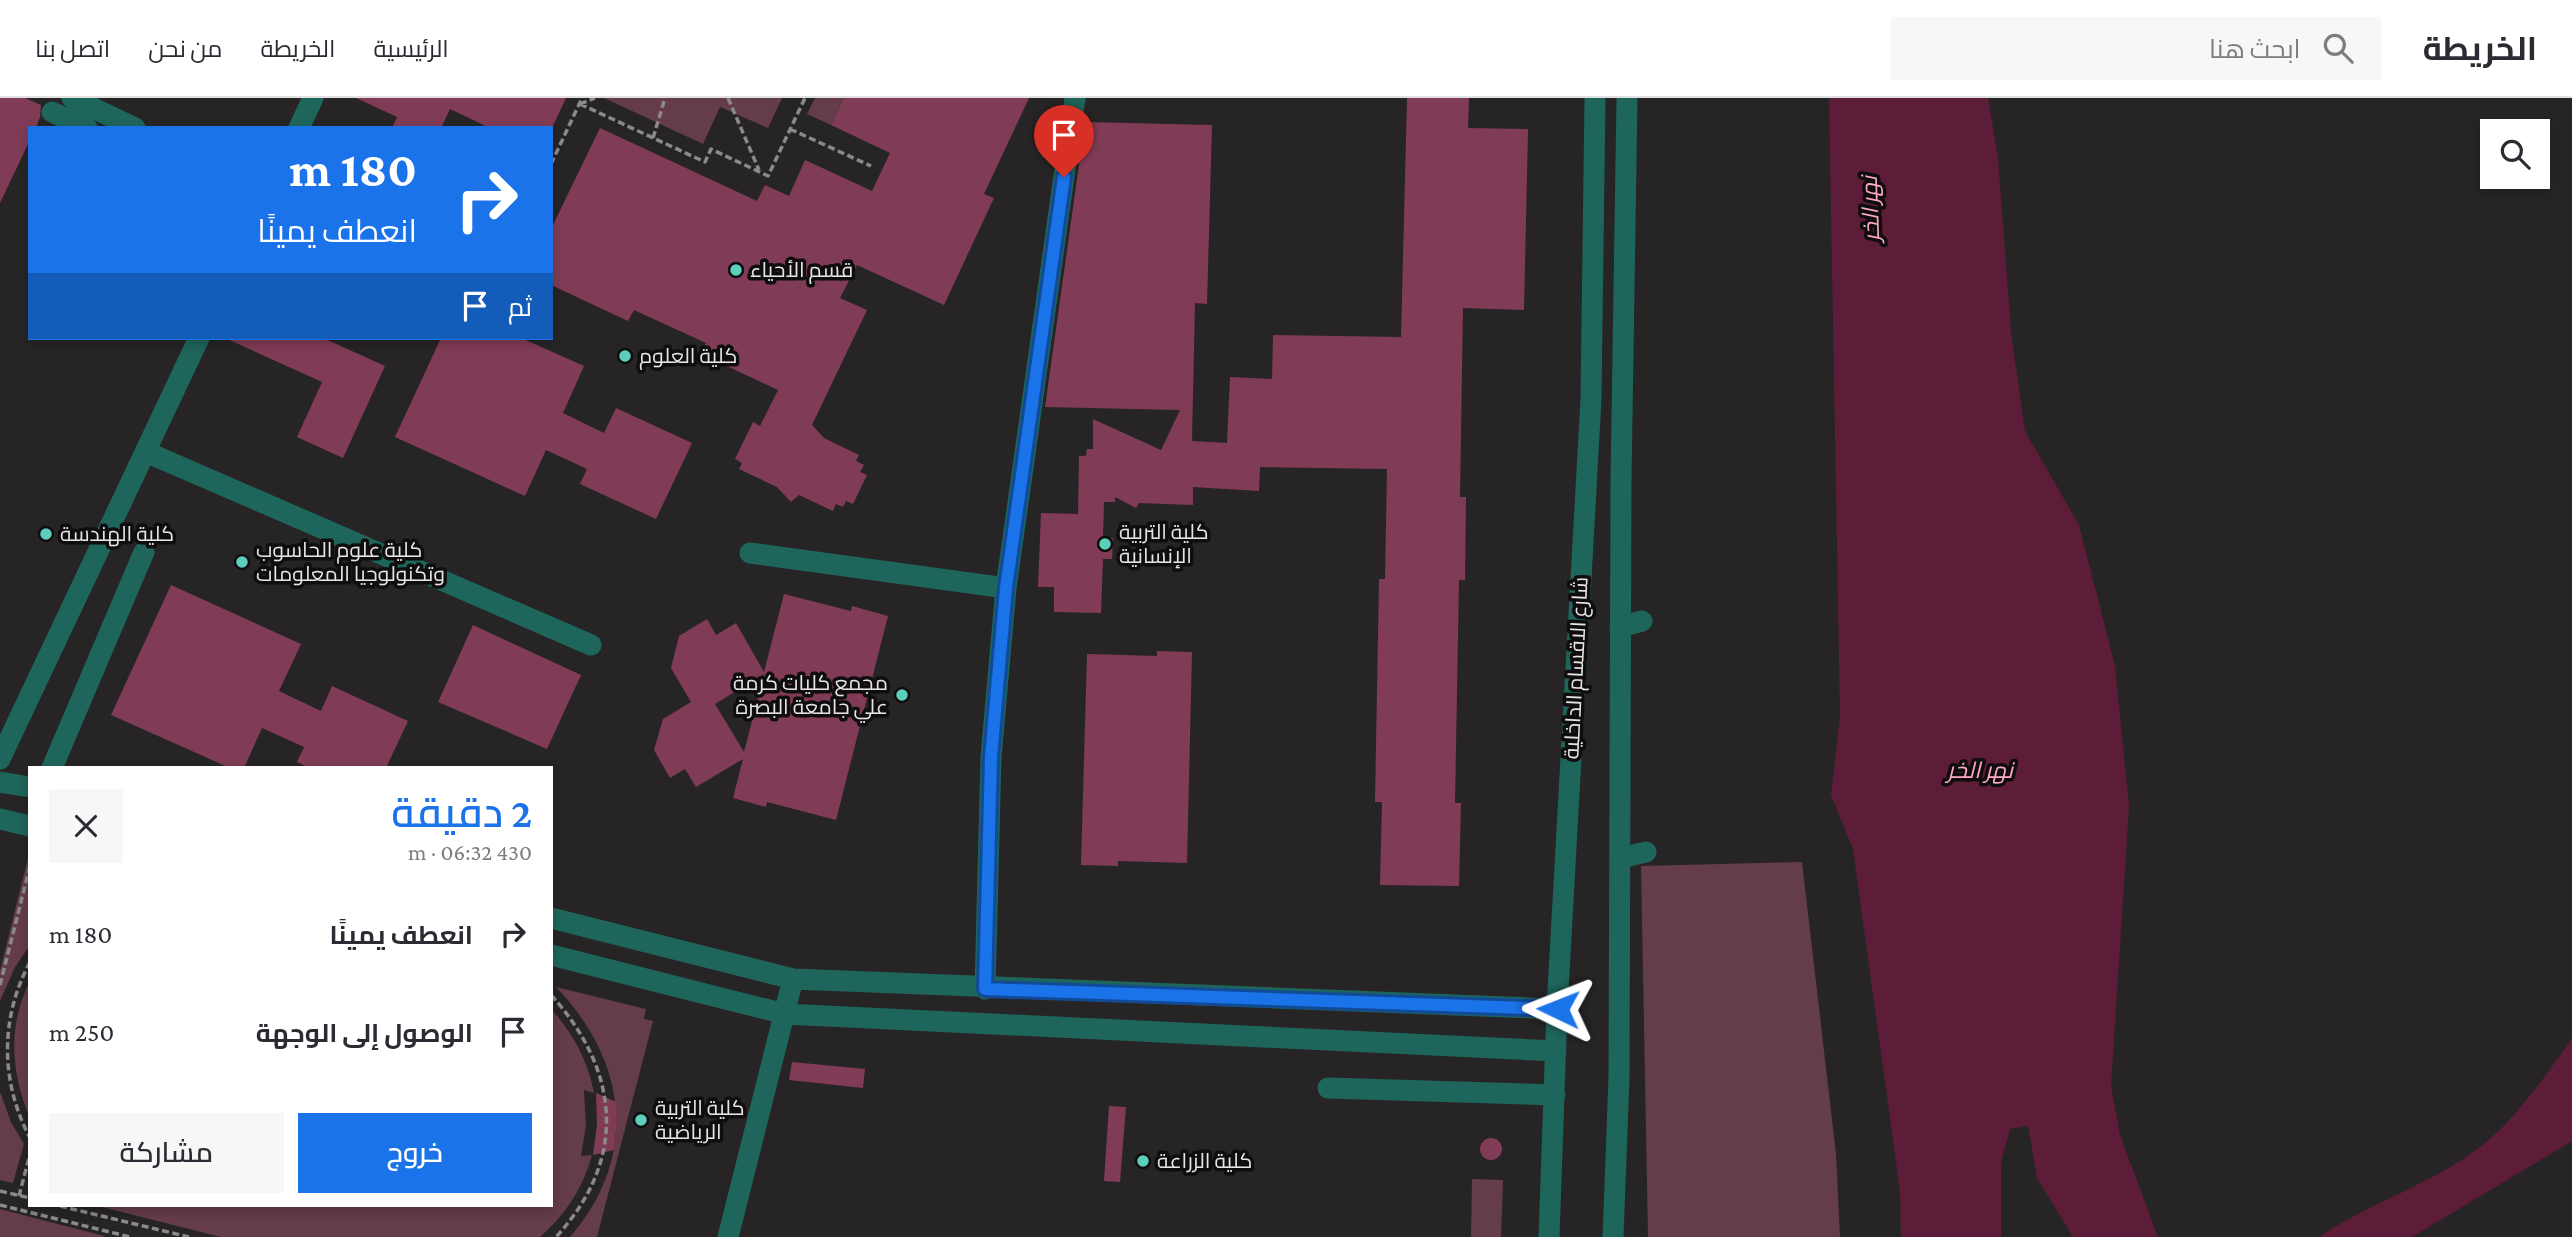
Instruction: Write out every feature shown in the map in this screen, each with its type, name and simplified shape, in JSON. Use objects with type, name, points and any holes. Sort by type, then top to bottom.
[{"type":"street","points":[[72,98],[131,126]]},
{"type":"street","points":[[300,126],[313,98]]},
{"type":"street","points":[[985,989],[991,757],[1006,588],[1075,98]]},
{"type":"street","name":"شارع الاقسام الداخلية","points":[[1549,1237],[1558,1009],[1591,399],[1595,98]]},
{"type":"street","name":"شارع الاقسام الداخلية","points":[[1614,1237],[1619,1078],[1619,858],[1628,640],[1630,344],[1627,98]]},
{"type":"street","points":[[52,112],[83,126]]},
{"type":"street","points":[[0,759],[198,340]]},
{"type":"street","points":[[153,454],[591,645]]},
{"type":"street","points":[[53,766],[144,552]]},
{"type":"street","points":[[750,553],[1006,588]]},
{"type":"street","points":[[1628,640],[1642,621]]},
{"type":"street","points":[[0,782],[28,788]]},
{"type":"street","points":[[0,819],[28,826]]},
{"type":"street","points":[[1619,858],[1646,852]]},
{"type":"street","points":[[553,919],[793,979],[985,989],[1558,1009]]},
{"type":"street","points":[[553,956],[785,1014],[1556,1051]]},
{"type":"street","points":[[728,1237],[793,979]]},
{"type":"street","points":[[1328,1088],[1555,1096]]},
{"type":"path","points":[[553,160],[582,98]]},
{"type":"path","points":[[580,104],[595,98]]},
{"type":"path","points":[[653,138],[666,98]]},
{"type":"path","points":[[728,98],[760,172]]},
{"type":"path","points":[[580,104],[705,162],[711,149],[768,176],[805,98]]},
{"type":"path","points":[[790,129],[871,166]]},
{"type":"path","points":[[0,985],[28,874]]},
{"type":"path","points":[[28,966],[8,1007],[3,1049],[12,1097],[28,1133]]},
{"type":"path","points":[[553,998],[582,1034],[595,1056],[607,1098],[607,1124],[595,1180],[585,1202],[556,1237]]},
{"type":"path","points":[[19,1196],[28,1162]]},
{"type":"path","points":[[0,1191],[28,1198]]},
{"type":"path","points":[[0,1205],[128,1237]]},
{"type":"path","points":[[64,1207],[189,1237]]},
{"type":"shaded area","points":[[604,98],[782,98],[768,128],[720,107],[703,144]]},
{"type":"shaded area","points":[[815,98],[844,98],[831,125],[807,114]]},
{"type":"shaded area","points":[[28,858],[28,948],[15,967],[0,1001],[0,971]]},
{"type":"shaded area","points":[[1802,862],[1836,1154],[1840,1237],[1648,1237],[1641,866]]},
{"type":"shaded area","points":[[28,986],[28,1113],[19,1084],[14,1050],[23,998]]},
{"type":"shaded area","points":[[556,987],[646,1009],[644,1019],[653,1021],[597,1237],[570,1237],[592,1206],[607,1174],[615,1142],[616,1109],[610,1077],[598,1046],[580,1016]]},
{"type":"shaded area","points":[[553,1012],[578,1048],[594,1093],[584,1090],[586,1125],[581,1156],[592,1155],[572,1200],[540,1237],[221,1237],[102,1207],[553,1207]]},
{"type":"shaded area","points":[[0,1092],[11,1122],[24,1144],[13,1183],[0,1180]]},
{"type":"shaded area","points":[[1472,1179],[1503,1180],[1501,1237],[1471,1237]]},
{"type":"shaded area","points":[[0,1209],[104,1236],[104,1237],[0,1237]]},
{"type":"water","name":"نهر الخر","points":[[1829,98],[1988,98],[1998,158],[2011,332],[2025,431],[2079,525],[2115,666],[2129,806],[2111,1086],[2120,1135],[2158,1237],[2073,1237],[2037,1178],[2028,1126],[2010,1129],[2001,1163],[2001,1237],[1901,1237],[1900,1191],[1853,849],[1831,795],[1840,716]]},
{"type":"water","points":[[2572,1039],[2572,1141],[2412,1237],[2319,1237],[2339,1224],[2426,1181],[2486,1142],[2521,1106]]},
{"type":"building","points":[[0,98],[25,98],[41,105],[40,117],[37,126],[28,126],[28,144],[0,203]]},
{"type":"building","points":[[356,98],[566,98],[553,126],[486,126],[450,109],[442,126],[393,126],[397,117]]},
{"type":"building","points":[[844,98],[1029,98],[984,194],[994,198],[944,305],[857,265],[840,298],[867,310],[812,425],[824,438],[859,455],[856,461],[864,465],[860,472],[867,475],[853,504],[846,501],[843,507],[836,504],[833,511],[799,495],[791,502],[777,487],[739,469],[742,463],[735,459],[753,422],[760,426],[778,390],[701,354],[706,343],[634,310],[628,321],[553,286],[553,225],[600,128],[757,201],[765,185],[789,196],[805,160],[872,191],[890,153],[831,125]]},
{"type":"building","points":[[1407,98],[1469,98],[1468,128],[1528,129],[1524,310],[1463,308],[1460,497],[1466,497],[1465,580],[1459,580],[1455,803],[1461,803],[1459,886],[1380,885],[1382,802],[1375,802],[1379,579],[1385,579],[1387,469],[1260,467],[1259,491],[1193,487],[1193,505],[1139,503],[1136,508],[1115,497],[1115,502],[1104,502],[1103,538],[1113,538],[1112,559],[1103,559],[1101,613],[1054,612],[1054,587],[1038,587],[1041,513],[1078,514],[1079,456],[1086,456],[1087,449],[1093,449],[1093,419],[1161,450],[1180,410],[1045,407],[1085,122],[1212,125],[1207,304],[1195,303],[1192,441],[1227,443],[1230,377],[1272,379],[1273,335],[1401,337]]},
{"type":"building","points":[[229,340],[327,340],[385,366],[343,458],[297,437],[322,382]]},
{"type":"building","points":[[440,340],[526,340],[584,366],[563,413],[604,433],[616,408],[692,443],[656,519],[580,484],[587,469],[546,450],[525,496],[395,437]]},
{"type":"building","points":[[171,585],[301,644],[279,691],[321,711],[332,686],[408,721],[387,766],[306,766],[297,762],[304,747],[262,728],[245,766],[226,766],[111,715]]},
{"type":"building","points":[[784,594],[851,611],[852,606],[888,616],[836,820],[767,802],[766,807],[733,798],[743,759],[696,787],[685,769],[670,778],[654,750],[663,719],[691,702],[671,668],[679,636],[707,619],[716,635],[736,623],[764,672]],"holes":[[[764,674],[744,752],[715,704]]]},
{"type":"building","points":[[473,625],[581,675],[547,749],[438,702]]},
{"type":"building","points":[[1157,651],[1192,652],[1187,863],[1118,861],[1118,866],[1081,865],[1087,654],[1157,656]]},
{"type":"building","points":[[792,1062],[865,1069],[863,1088],[789,1080]]},
{"type":"building","points":[[596,1093],[616,1102],[617,1122],[614,1150],[593,1155],[597,1125]]},
{"type":"building","points":[[1109,1106],[1126,1107],[1120,1182],[1104,1181]]},
{"type":"building","points":[[1491,1138],[1499,1141],[1502,1149],[1499,1157],[1491,1160],[1483,1157],[1480,1149],[1483,1141]]},
{"type":"place","name":"قسم الأحياء","points":[[736,270]]},
{"type":"place","name":"كلية العلوم","points":[[625,356]]},
{"type":"place","name":"كلية الهندسة","points":[[46,534]]},
{"type":"place","name":"كلية التربية الإنسانية","points":[[1105,544]]},
{"type":"place","name":"كلية علوم الحاسوب وتكنولوجيا المعلومات","points":[[242,562]]},
{"type":"place","name":"مجمع كليات كرمة علي جامعة البصرة","points":[[902,695]]},
{"type":"place","name":"كلية التربية الرياضية","points":[[641,1120]]},
{"type":"place","name":"كلية الزراعة","points":[[1143,1161]]},
{"type":"route","points":[[1064,177],[1006,588],[991,757],[985,989],[1558,1009]]}]
